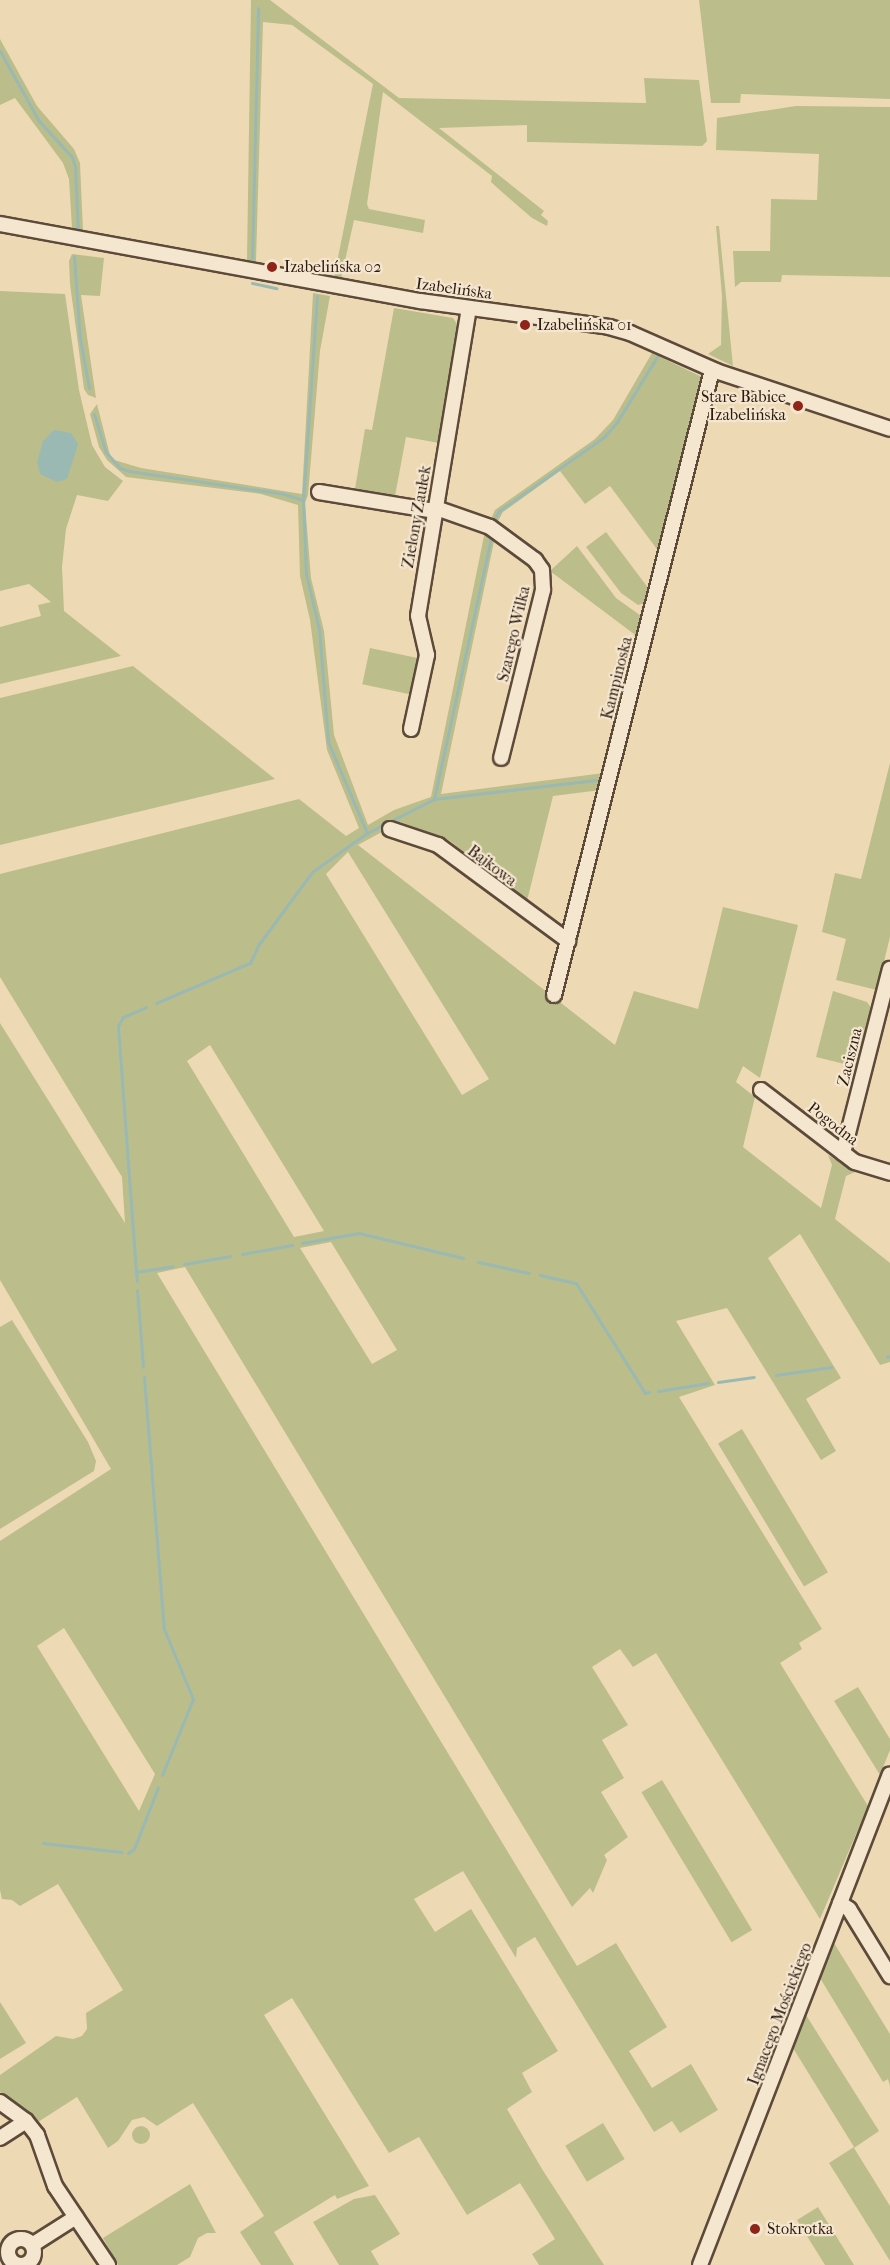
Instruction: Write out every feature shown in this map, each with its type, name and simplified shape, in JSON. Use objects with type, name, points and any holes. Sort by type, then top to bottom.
[{"type":"street","name":"Izabelińska","points":[[0,224],[469,309],[621,330],[712,369],[890,429]]},
{"type":"street","name":"Zielony Zaułek","points":[[411,729],[426,655],[418,616],[469,309]]},
{"type":"street","name":"Kampinoska","points":[[554,995],[712,369]]},
{"type":"street","name":"Szarego Wilka","points":[[319,492],[435,510],[490,527],[535,560],[542,570],[543,590],[501,758]]},
{"type":"street","name":"Bajkowa","points":[[390,829],[438,845],[568,941]]},
{"type":"street","name":"Zaciszna","points":[[843,1154],[890,969]]},
{"type":"street","name":"Pogodna","points":[[761,1090],[843,1154],[867,1167],[890,1173]]},
{"type":"street","name":"Ignacego Mościckiego","points":[[700,2265],[890,1774]]},
{"type":"street","points":[[840,1903],[849,1909],[890,1976]]},
{"type":"street","points":[[0,2102],[26,2121],[43,2147],[55,2186],[108,2265]]},
{"type":"street","points":[[0,2138],[26,2121]]},
{"type":"street","points":[[32,2245],[76,2217]]},
{"type":"green space","points":[[251,0],[270,0],[399,98],[646,103],[644,78],[699,80],[707,141],[702,146],[527,142],[527,125],[439,128],[544,211],[541,215],[548,221],[547,226],[532,218],[491,182],[492,176],[383,92],[367,204],[369,209],[425,220],[423,233],[354,220],[341,279],[334,277],[373,84],[292,25],[263,22],[256,261],[247,260]]},
{"type":"green space","points":[[699,0],[890,0],[890,99],[741,94],[740,103],[711,103]]},
{"type":"green space","points":[[0,39],[37,106],[74,149],[80,163],[83,231],[72,228],[69,179],[63,163],[15,98],[0,105]]},
{"type":"green space","points":[[796,106],[890,107],[890,277],[782,275],[781,282],[741,282],[735,287],[733,251],[770,251],[771,199],[817,200],[819,154],[716,150],[717,118]]},
{"type":"green space","points":[[716,226],[719,226],[733,366],[708,354],[721,345],[722,296]]},
{"type":"green space","points":[[72,254],[104,258],[100,296],[81,295],[96,398],[88,395],[84,389],[70,284],[69,261]]},
{"type":"green space","points":[[0,291],[65,294],[79,390],[92,445],[105,467],[123,481],[108,501],[77,495],[66,529],[62,567],[64,611],[121,656],[0,684],[0,627],[41,616],[38,605],[51,602],[29,584],[0,591]]},
{"type":"green space","points":[[313,293],[330,296],[320,351],[308,495],[305,503],[311,578],[324,631],[334,735],[368,825],[394,810],[431,797],[485,531],[495,537],[441,794],[604,773],[601,790],[553,796],[527,901],[449,840],[400,822],[358,845],[615,1045],[634,991],[698,1009],[723,907],[798,925],[760,1078],[743,1066],[736,1082],[755,1097],[743,1147],[821,1208],[832,1165],[828,1155],[855,1172],[846,1176],[835,1219],[890,1263],[890,1362],[880,1365],[800,1234],[768,1258],[841,1378],[806,1399],[836,1451],[821,1460],[727,1308],[676,1321],[715,1385],[679,1397],[822,1629],[799,1643],[802,1649],[780,1663],[868,1806],[820,1919],[656,1653],[633,1667],[620,1649],[592,1667],[628,1725],[602,1740],[624,1778],[601,1792],[628,1837],[604,1855],[607,1860],[593,1893],[590,1888],[572,1907],[185,1267],[157,1273],[577,1966],[616,1943],[667,2027],[629,2051],[652,2088],[691,2064],[718,2110],[680,2133],[672,2121],[654,2132],[535,1937],[517,1948],[516,1958],[463,1871],[414,1899],[435,1932],[471,1909],[558,2051],[522,2073],[532,2092],[507,2109],[542,2169],[604,2265],[539,2265],[532,2254],[555,2239],[520,2183],[467,2215],[419,2137],[389,2153],[292,1998],[264,2015],[369,2186],[337,2199],[335,2195],[274,2232],[294,2265],[261,2265],[240,2232],[264,2216],[193,2103],[157,2126],[144,2117],[132,2120],[118,2141],[108,2148],[77,2097],[38,2122],[26,2109],[0,2092],[0,2075],[56,2036],[73,2039],[82,2036],[87,2029],[86,2013],[123,1990],[58,1884],[20,1906],[12,1900],[2,1899],[0,1890],[0,1541],[111,1469],[0,1280],[0,1023],[125,1223],[122,1177],[0,977],[0,874],[299,799],[346,836],[359,828],[327,750],[310,620],[300,576],[298,505],[261,494],[126,477],[107,460],[99,447],[90,414],[97,404],[111,459],[141,468],[302,494]],"holes":[[[348,852],[489,1079],[462,1095],[326,874]],[[210,1045],[324,1231],[294,1237],[187,1061]],[[331,1242],[397,1350],[372,1364],[300,1248]],[[64,1628],[155,1774],[139,1811],[37,1646]]]},
{"type":"green space","points":[[394,308],[453,318],[459,327],[439,443],[406,437],[395,496],[355,489],[365,429],[372,430]]},
{"type":"green space","points":[[652,353],[702,377],[705,385],[662,556],[610,486],[585,504],[560,471],[503,512],[497,523],[491,519],[495,510],[595,439],[613,420]]},
{"type":"green space","points":[[606,532],[652,593],[649,602],[638,605],[621,593],[586,547]]},
{"type":"green space","points":[[577,546],[616,598],[644,618],[638,637],[550,571]]},
{"type":"green space","points":[[370,648],[420,659],[412,695],[362,684]]},
{"type":"green space","points":[[133,666],[275,779],[0,845],[0,698]]},
{"type":"green space","points":[[890,763],[890,937],[877,990],[836,980],[846,939],[822,932],[835,873],[861,879]]},
{"type":"green space","points":[[833,991],[867,1002],[872,1009],[857,1067],[816,1057]]},
{"type":"green space","points":[[12,1320],[88,1442],[96,1461],[94,1471],[0,1529],[0,1327]]},
{"type":"green space","points":[[742,1429],[828,1572],[804,1587],[718,1443]]},
{"type":"green space","points":[[858,1687],[890,1739],[890,1750],[880,1775],[834,1701]]},
{"type":"green space","points":[[662,1780],[752,1930],[732,1942],[641,1792]]},
{"type":"green space","points":[[834,1943],[890,2034],[890,2086],[888,2079],[883,2082],[820,1978]]},
{"type":"green space","points":[[0,2002],[26,2043],[0,2059]]},
{"type":"green space","points":[[806,2015],[879,2131],[854,2148],[890,2206],[890,2261],[829,2163],[854,2147],[793,2048]]},
{"type":"green space","points":[[603,2123],[625,2159],[587,2182],[565,2146]]},
{"type":"green space","points":[[141,2126],[147,2129],[150,2135],[147,2141],[141,2144],[135,2141],[132,2135],[135,2129]]},
{"type":"green space","points":[[190,2184],[216,2233],[207,2233],[198,2238],[190,2257],[177,2265],[118,2265],[103,2238]]},
{"type":"green space","points":[[375,2195],[400,2234],[371,2251],[379,2265],[339,2265],[313,2222],[354,2199]]},
{"type":"green space","points":[[818,2207],[854,2265],[825,2265],[797,2220]]},
{"type":"water","points":[[54,430],[71,433],[78,444],[67,479],[57,482],[40,474],[37,462],[43,441]]},
{"type":"waterway","points":[[252,259],[258,8]]},
{"type":"waterway","points":[[0,51],[39,121],[72,157],[75,166],[78,231]]},
{"type":"waterway","points":[[74,256],[80,339],[89,388]]},
{"type":"waterway","points":[[252,283],[276,288]]},
{"type":"waterway","points":[[317,296],[303,500],[306,574],[319,629],[328,742],[367,833]]},
{"type":"waterway","points":[[493,521],[499,511],[604,437],[617,422],[658,355]]},
{"type":"waterway","points":[[94,414],[105,451],[120,468],[284,494],[303,500]]},
{"type":"waterway","points":[[434,799],[492,534]]},
{"type":"waterway","points":[[156,1003],[250,963],[259,944],[312,872],[367,833],[434,799],[596,780]]},
{"type":"waterway","points":[[136,1272],[118,1026],[123,1017],[146,1007]]},
{"type":"waterway","points":[[302,1243],[359,1233],[463,1258]]},
{"type":"waterway","points":[[242,1254],[292,1245]]},
{"type":"waterway","points":[[184,1264],[230,1256]]},
{"type":"waterway","points":[[478,1262],[529,1273]]},
{"type":"waterway","points":[[137,1281],[136,1272],[173,1266]]},
{"type":"waterway","points":[[540,1275],[576,1283],[645,1393],[649,1392]]},
{"type":"waterway","points":[[137,1290],[143,1367]]},
{"type":"waterway","points":[[776,1375],[831,1367]]},
{"type":"waterway","points":[[144,1377],[164,1629],[193,1699],[162,1775]]},
{"type":"waterway","points":[[718,1382],[754,1377]]},
{"type":"waterway","points":[[658,1391],[708,1383]]},
{"type":"waterway","points":[[128,1853],[134,1849],[158,1787]]},
{"type":"waterway","points":[[43,1843],[121,1852]]},
{"type":"place","name":"Izabelińska 02","points":[[272,267]]},
{"type":"place","name":"Izabelińska 01","points":[[525,325]]},
{"type":"place","name":"Stare Babice Izabelińska","points":[[798,406]]},
{"type":"place","name":"Stokrotka","points":[[755,2229]]}]
